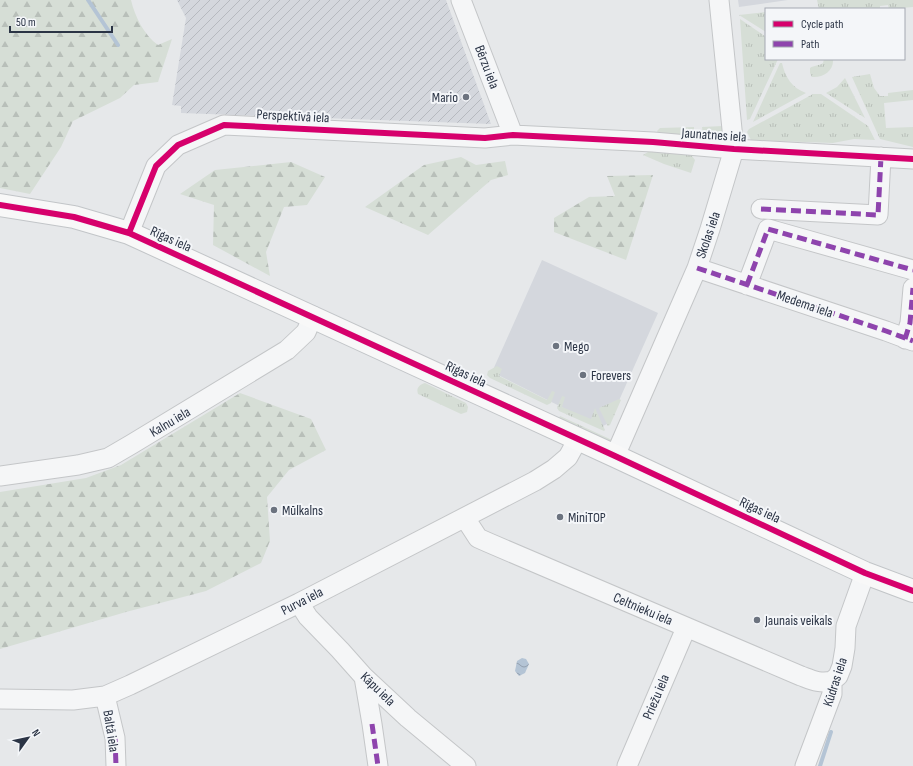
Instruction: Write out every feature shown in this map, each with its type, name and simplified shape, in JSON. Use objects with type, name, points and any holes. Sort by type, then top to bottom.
[{"type":"main road","name":"Rīgas iela","points":[[0,204],[74,217],[129,232],[615,456],[864,573],[913,591]]},
{"type":"street","name":"Bērzu iela","points":[[461,0],[512,135]]},
{"type":"street","name":"Skolas iela","points":[[615,456],[696,268],[710,229],[734,149],[719,0]]},
{"type":"street","name":"Perspektīvā iela","points":[[129,232],[156,166],[178,145],[224,125],[485,138],[512,135]]},
{"type":"street","name":"Jaunatnes iela","points":[[512,135],[652,142],[734,149],[913,159]]},
{"type":"street","points":[[761,209],[878,216],[881,158]]},
{"type":"street","points":[[747,285],[768,229],[913,270]]},
{"type":"street","name":"Medema iela","points":[[696,268],[909,340]]},
{"type":"street","points":[[909,340],[913,288]]},
{"type":"street","name":"Kalnu iela","points":[[0,476],[78,465],[108,458],[287,350],[306,332],[313,316]]},
{"type":"street","name":"Purva iela","points":[[0,699],[73,700],[105,696],[130,685],[299,603],[535,481],[554,469],[568,457],[578,439]]},
{"type":"street","name":"Celtnieku iela","points":[[465,518],[478,538],[686,628],[816,682],[825,683],[832,681]]},
{"type":"street","name":"Kūdras iela","points":[[805,766],[832,694],[832,681],[838,676],[842,666],[846,626],[864,573]]},
{"type":"street","name":"Kāpu iela","points":[[299,603],[308,617],[364,677],[408,718],[466,766]]},
{"type":"street","name":"Priežu iela","points":[[627,766],[686,628]]},
{"type":"street","points":[[364,677],[378,766]]},
{"type":"street","name":"Baltā iela","points":[[105,696],[114,738],[116,766]]},
{"type":"shaded area","points":[[177,0],[446,0],[491,124],[181,113],[181,106],[172,105],[186,18]]},
{"type":"shaded area","points":[[738,0],[788,0],[739,7]]},
{"type":"shaded area","points":[[542,260],[658,313],[609,423],[601,427],[492,372]]},
{"type":"green space","points":[[0,0],[131,0],[135,13],[144,31],[153,41],[158,45],[172,39],[158,82],[134,85],[120,98],[73,121],[61,147],[30,194],[0,188]]},
{"type":"green space","points":[[817,0],[913,0],[913,7],[889,8],[888,5],[880,6],[880,8],[819,8]]},
{"type":"green space","points":[[765,12],[765,31],[739,15]]},
{"type":"green space","points":[[740,19],[765,36],[765,60],[778,60],[750,119],[747,120]]},
{"type":"green space","points":[[824,60],[833,60],[832,67],[827,73],[812,77],[810,68],[823,63]]},
{"type":"green space","points":[[780,63],[782,63],[787,77],[793,85],[806,93],[753,122]]},
{"type":"green space","points":[[870,74],[874,88],[880,96],[888,96],[888,93],[913,90],[913,100],[884,103],[886,128],[913,127],[913,147],[880,139],[852,77]]},
{"type":"green space","points":[[845,78],[865,118],[826,93],[837,87]]},
{"type":"green space","points":[[813,94],[821,94],[868,126],[875,140],[854,139],[833,143],[751,140],[747,132],[749,129]]},
{"type":"green space","points":[[723,126],[726,135],[722,139],[707,139],[703,136],[702,127]]},
{"type":"green space","points":[[694,127],[694,133],[691,138],[658,134],[657,131],[660,128]]},
{"type":"green space","points":[[651,147],[689,152],[695,160],[691,173],[643,155],[648,152]]},
{"type":"green space","points":[[461,157],[476,165],[505,161],[508,175],[491,180],[428,235],[365,207],[424,165]]},
{"type":"green space","points":[[291,162],[325,177],[307,205],[284,207],[266,252],[270,276],[213,245],[214,205],[180,194],[215,170]]},
{"type":"green space","points":[[653,175],[626,260],[554,232],[554,218],[589,197],[615,196],[607,176]]},
{"type":"green space","points":[[497,366],[502,369],[499,376],[547,400],[552,391],[555,392],[551,403],[547,405],[490,378],[487,375],[488,371]]},
{"type":"green space","points":[[425,383],[466,403],[468,407],[467,412],[461,414],[418,394],[418,387]]},
{"type":"green space","points":[[240,393],[311,419],[326,450],[289,470],[267,497],[270,541],[261,563],[206,591],[126,612],[0,649],[0,492],[86,478],[121,465]]},
{"type":"green space","points":[[562,396],[565,397],[562,407],[591,419],[595,408],[605,430],[604,431],[559,411],[557,408]]},
{"type":"green space","points":[[619,399],[621,400],[610,425],[608,426],[599,408]]},
{"type":"green space","points":[[560,416],[612,440],[605,442],[558,420]]},
{"type":"water","points":[[522,658],[526,659],[529,664],[525,673],[519,676],[515,671],[517,661]]},
{"type":"waterway","points":[[88,0],[118,45]]},
{"type":"waterway","points":[[820,766],[831,732]]},
{"type":"marked path","points":[[761,209],[878,215],[881,157]]},
{"type":"marked path","points":[[747,285],[768,229],[913,270]]},
{"type":"marked path","points":[[697,268],[913,341]]},
{"type":"marked path","points":[[905,339],[910,323],[913,288]]},
{"type":"marked path","points":[[372,724],[378,766]]},
{"type":"marked path","points":[[115,738],[116,766]]},
{"type":"cycle path","points":[[129,233],[156,166],[178,145],[224,125],[485,138],[513,135],[653,142],[734,149],[913,159]]},
{"type":"cycle path","points":[[0,205],[74,217],[129,233],[615,456],[865,573],[913,591]]},
{"type":"place","name":"Mario","points":[[466,97]]},
{"type":"place","name":"Mego","points":[[556,346]]},
{"type":"place","name":"Forevers","points":[[583,375]]},
{"type":"place","name":"Mūlkalns","points":[[274,510]]},
{"type":"place","name":"MiniTOP","points":[[560,517]]},
{"type":"place","name":"Jaunais veikals","points":[[757,620]]}]
